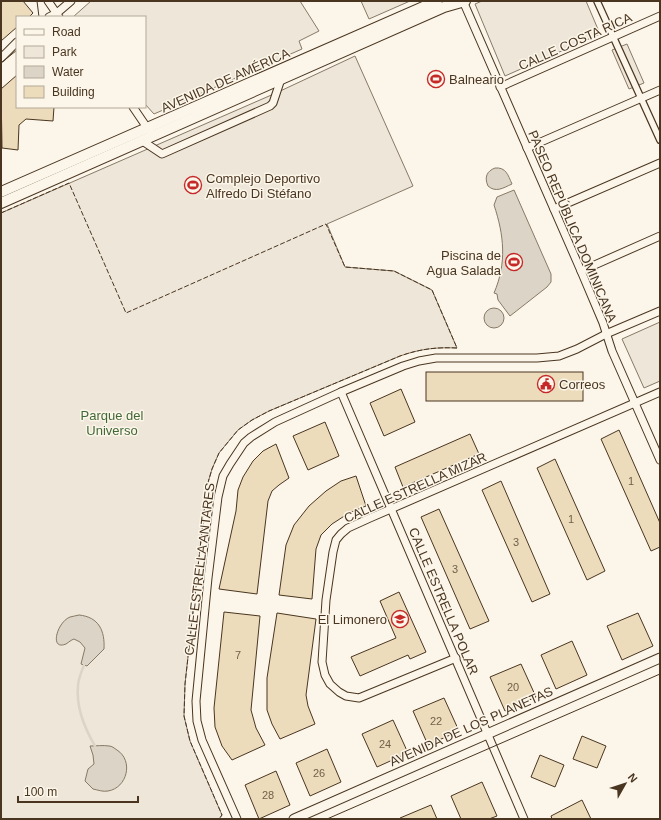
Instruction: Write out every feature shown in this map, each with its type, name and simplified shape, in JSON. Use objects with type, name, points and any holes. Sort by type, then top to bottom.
[{"type":"main road","name":"AVENIDA DE AMÉRICA","points":[[1,203],[141,140],[150,132],[243,85],[437,1]]},
{"type":"main road","name":"AVENIDA DE AMÉRICA","points":[[1,192],[281,79],[444,7],[464,1]]},
{"type":"street","points":[[48,1],[58,15],[71,1]]},
{"type":"street","name":"PASEO REPÚBLICA DOMINICANA","points":[[464,1],[581,271],[612,351],[660,460]]},
{"type":"street","points":[[597,1],[660,140]]},
{"type":"street","name":"CALLE COSTA RICA","points":[[500,87],[660,16]]},
{"type":"street","points":[[1,58],[16,43]]},
{"type":"street","name":"AVENIDA DE AMÉRICA","points":[[141,140],[162,154],[270,106],[273,103],[281,79]]},
{"type":"street","points":[[527,148],[660,90]]},
{"type":"street","points":[[134,108],[150,132]]},
{"type":"street","points":[[554,209],[660,163]]},
{"type":"street","points":[[581,271],[660,236]]},
{"type":"street","name":"CALLE ESTRELLA ANTARES","points":[[236,819],[202,740],[197,721],[196,702],[208,578],[218,497],[223,476],[244,443],[259,431],[275,422],[403,366],[429,359],[537,358],[559,356],[660,311]]},
{"type":"street","name":"CALLE ESTRELLA POLAR","points":[[341,392],[524,819]]},
{"type":"street","name":"CALLE ESTRELLA MIZAR","points":[[456,658],[359,698],[346,696],[330,684],[325,675],[322,662],[326,600],[336,540],[348,528],[391,508],[660,392]]},
{"type":"street","name":"AVENIDA DE LOS PLANETAS","points":[[294,819],[660,658]]},
{"type":"green space","points":[[91,1],[300,1],[319,31],[299,41],[302,49],[154,114],[146,105],[146,16],[74,16]]},
{"type":"green space","points":[[361,1],[410,1],[369,19]]},
{"type":"green space","points":[[482,1],[586,1],[600,34],[505,76],[475,4]]},
{"type":"green space","points":[[627,44],[644,83],[629,89],[612,50]]},
{"type":"green space","name":"Parque del Universo","points":[[355,56],[413,186],[327,224],[345,267],[394,271],[432,290],[457,348],[428,349],[400,356],[269,411],[252,420],[238,430],[219,453],[207,486],[185,684],[184,716],[190,741],[222,815],[219,819],[1,819],[1,213],[276,93]]},
{"type":"green space","points":[[660,322],[660,381],[644,388],[622,339]]},
{"type":"water","points":[[495,168],[504,170],[512,184],[497,189],[488,186],[486,177],[490,171]]},
{"type":"water","points":[[514,190],[551,274],[551,282],[547,287],[510,316],[498,300],[497,294],[494,293],[501,271],[503,249],[500,227],[494,205],[497,197]]},
{"type":"water","points":[[494,308],[501,311],[504,318],[501,325],[494,328],[487,325],[484,318],[487,311]]},
{"type":"water","points":[[79,615],[86,616],[96,622],[102,631],[104,642],[104,649],[87,666],[81,664],[85,648],[80,642],[74,639],[61,645],[56,640],[59,630],[65,620]]},
{"type":"water","points":[[90,746],[111,746],[122,755],[127,767],[126,774],[124,780],[115,789],[100,791],[93,789],[85,781],[88,769],[94,764]]},
{"type":"building","points":[[1,1],[23,1],[33,13],[30,16],[16,16],[16,28],[1,41]]},
{"type":"building","points":[[16,76],[16,108],[54,108],[53,121],[26,119],[19,125],[18,150],[2,148],[1,89]]},
{"type":"building","points":[[426,372],[583,372],[583,401],[426,401]]},
{"type":"building","points":[[401,389],[415,422],[384,436],[370,403]]},
{"type":"building","points":[[325,422],[339,456],[308,470],[293,436]]},
{"type":"building","points":[[619,430],[660,523],[660,547],[651,551],[601,439]]},
{"type":"building","points":[[470,434],[479,454],[403,487],[395,467]]},
{"type":"building","points":[[276,444],[289,478],[272,491],[268,501],[257,594],[219,589],[236,511],[238,490],[243,477],[253,461],[263,451]]},
{"type":"building","points":[[555,459],[605,571],[587,580],[537,468]]},
{"type":"building","points":[[356,476],[366,506],[349,513],[332,524],[321,535],[316,549],[312,599],[279,595],[286,545],[294,525],[309,506],[326,491],[341,481]]},
{"type":"building","points":[[501,481],[550,594],[532,602],[482,490]]},
{"type":"building","points":[[439,509],[489,621],[470,629],[421,517]]},
{"type":"building","name":"El Limonero","points":[[399,592],[426,652],[410,659],[408,655],[360,676],[351,657],[396,638],[380,601]]},
{"type":"building","points":[[224,612],[260,616],[251,710],[256,728],[265,745],[232,760],[222,746],[215,727],[214,708]]},
{"type":"building","points":[[277,613],[316,619],[306,695],[308,706],[315,724],[280,739],[267,710],[267,678]]},
{"type":"building","points":[[638,613],[653,646],[622,660],[607,626]]},
{"type":"building","points":[[572,641],[587,675],[556,689],[541,655]]},
{"type":"building","points":[[521,664],[536,697],[505,711],[490,677]]},
{"type":"building","points":[[444,698],[459,731],[428,745],[413,711]]},
{"type":"building","points":[[393,720],[408,753],[377,767],[362,734]]},
{"type":"building","points":[[582,736],[606,746],[597,768],[573,759]]},
{"type":"building","points":[[327,749],[341,782],[310,796],[296,763]]},
{"type":"building","points":[[540,755],[564,765],[555,787],[531,777]]},
{"type":"building","points":[[276,771],[290,805],[259,819],[245,785]]},
{"type":"building","points":[[482,782],[497,816],[489,819],[461,819],[451,796]]},
{"type":"building","points":[[582,800],[591,819],[552,819],[551,816]]},
{"type":"building","points":[[431,805],[437,819],[400,819],[400,818]]},
{"type":"waterway","points":[[84,665],[78,683],[78,701],[85,725],[95,746]]},
{"type":"tram line","points":[[37,1],[39,16]]},
{"type":"tram line","points":[[1,63],[16,51]]},
{"type":"tram line","points":[[327,819],[660,674]]},
{"type":"fence","points":[[1,213],[69,183],[126,313],[326,224],[345,267],[394,271],[432,290],[457,348],[428,349],[400,356],[269,411],[252,420],[238,430],[219,453],[207,486],[185,684],[184,716],[190,741],[222,815],[219,819]]},
{"type":"place","name":"Balneario","points":[[436,79]]},
{"type":"place","name":"Complejo Deportivo Alfredo Di Stéfano","points":[[193,185]]},
{"type":"place","name":"Piscina de Agua Salada","points":[[514,262]]},
{"type":"place","name":"Correos","points":[[546,384]]},
{"type":"place","name":"El Limonero","points":[[400,619]]}]
